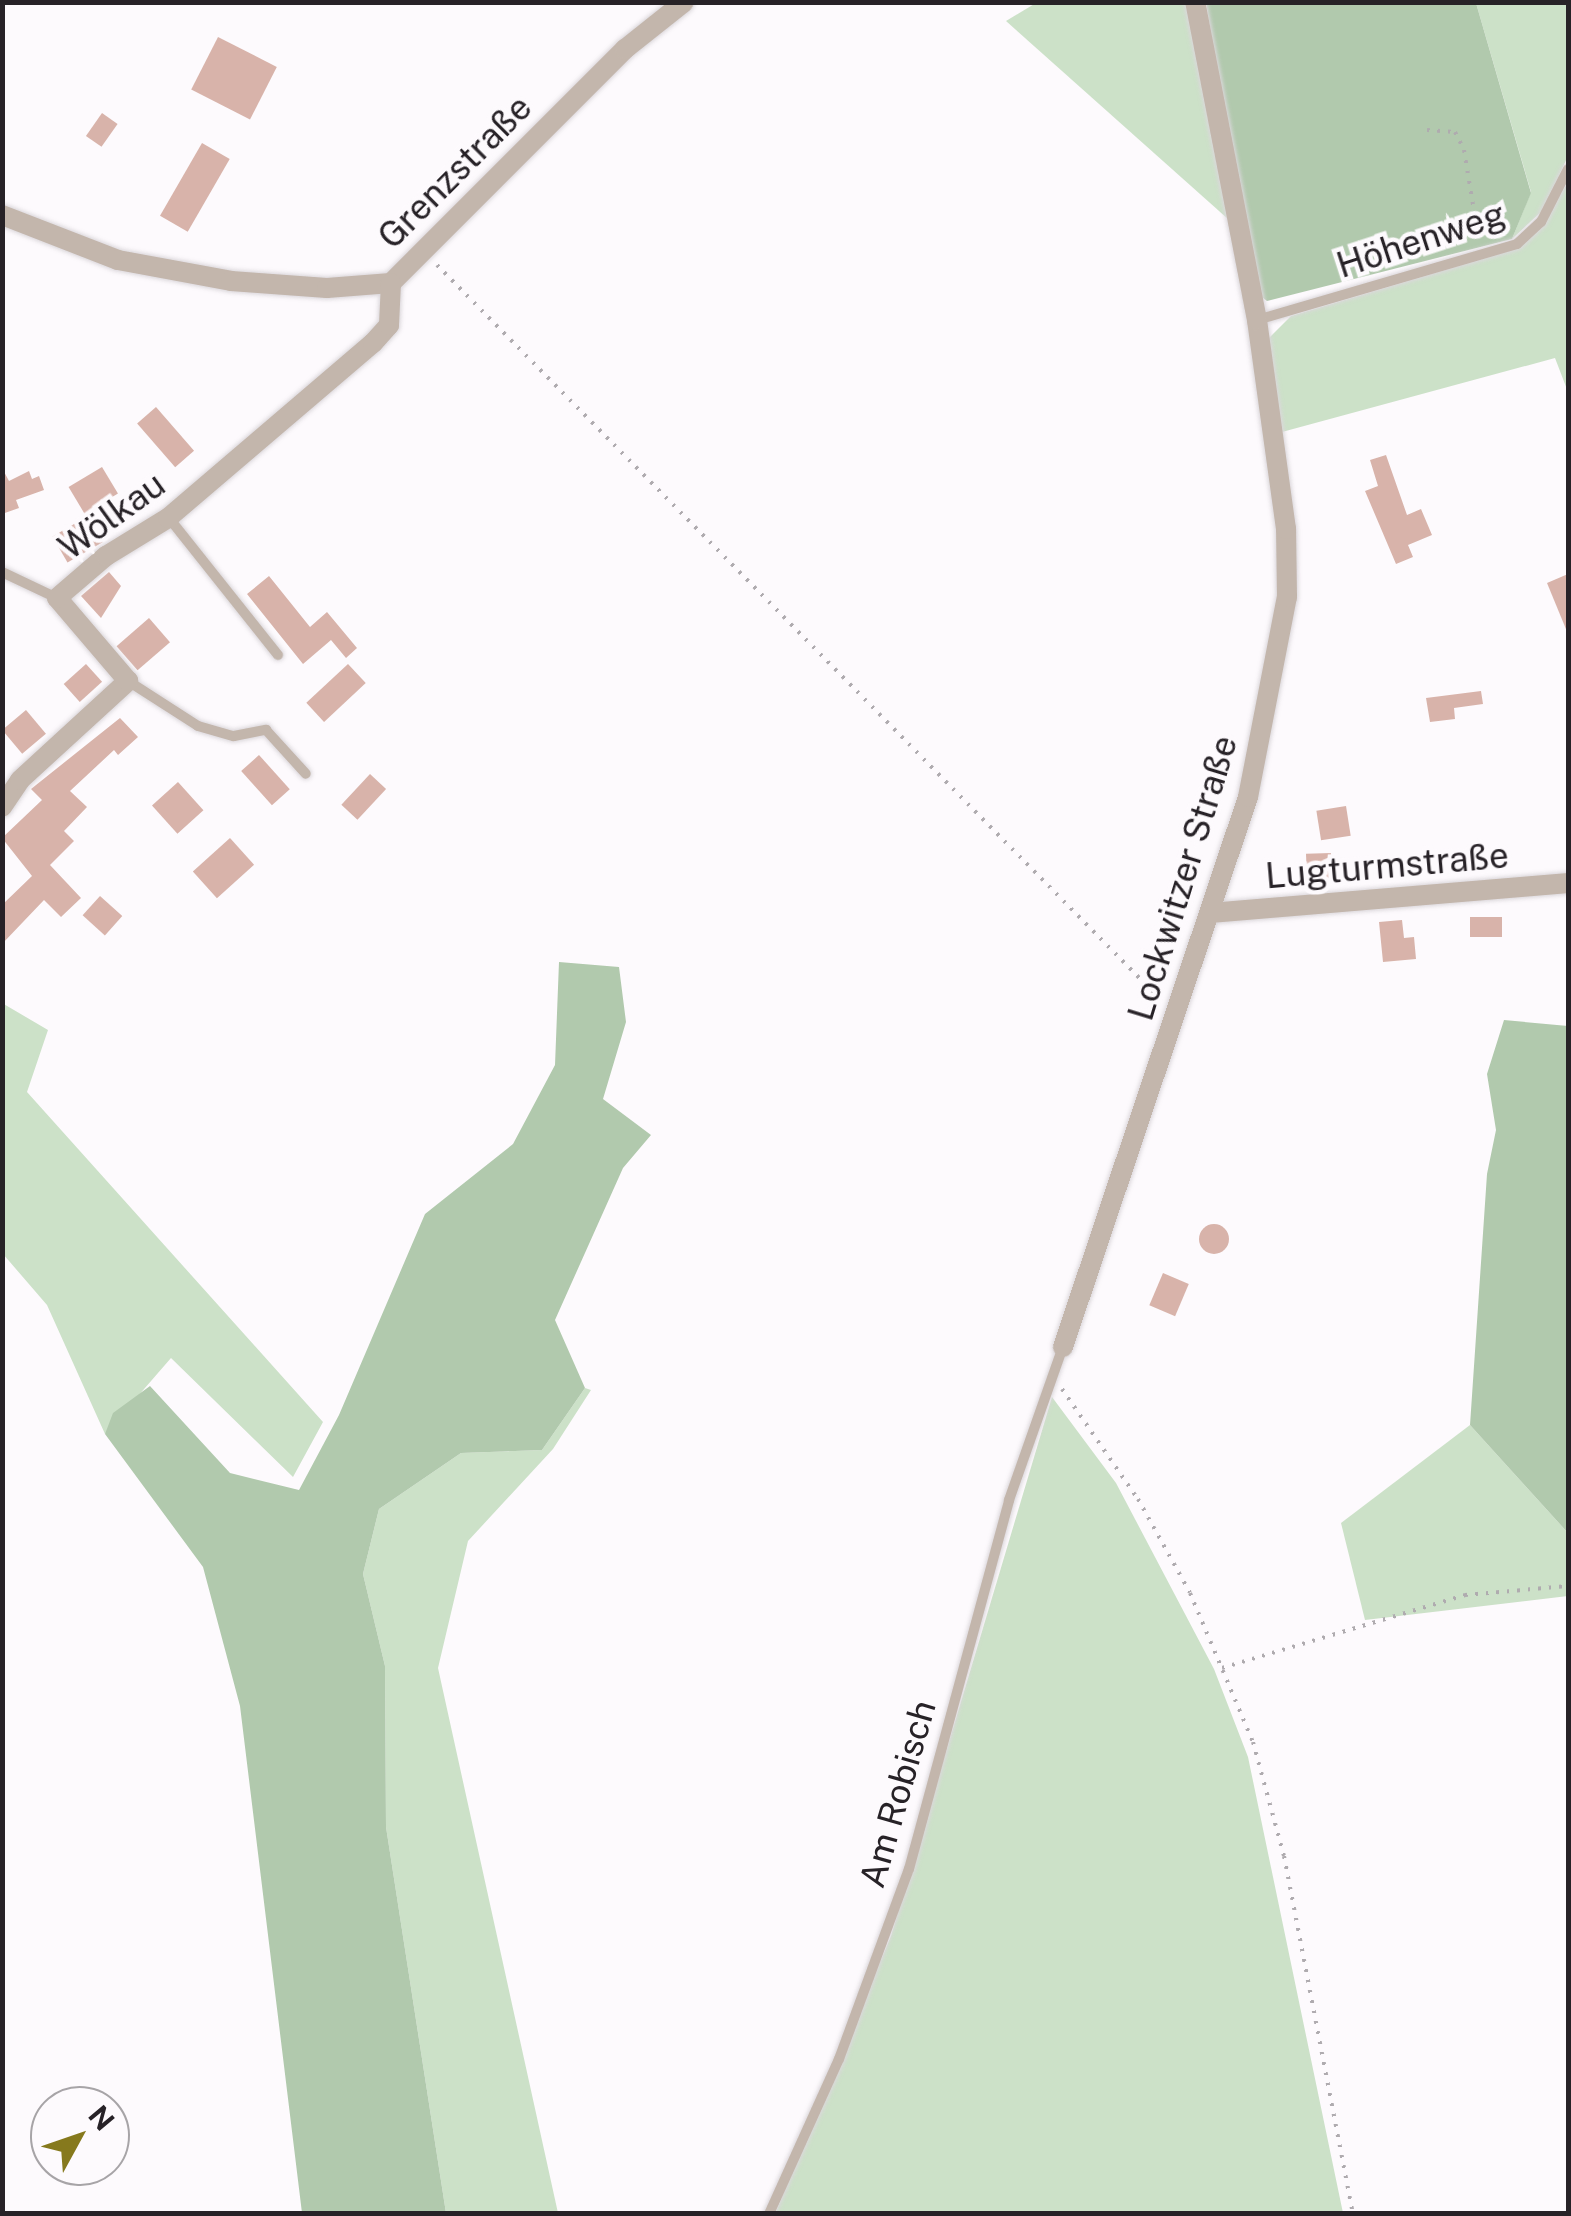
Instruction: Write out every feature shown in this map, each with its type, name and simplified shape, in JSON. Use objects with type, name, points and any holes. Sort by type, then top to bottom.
[{"type":"street","name":"Grenzstraße","points":[[2,215],[118,260],[231,281],[328,288],[390,282],[625,49],[684,2]]},
{"type":"street","name":"Lockwitzer Straße","points":[[1063,1347],[1248,797],[1287,597],[1286,529],[1258,320],[1196,2]]},
{"type":"street","name":"Wölkau","points":[[128,680],[57,598],[106,556],[168,518],[374,343],[389,325],[390,282]]},
{"type":"street","points":[[2,807],[20,780],[128,680]]},
{"type":"street","name":"Lugturmstraße","points":[[1211,913],[1568,884]]},
{"type":"lane","name":"Höhenweg","points":[[1258,320],[1480,257],[1529,234],[1568,169]]},
{"type":"lane","points":[[168,518],[278,656]]},
{"type":"lane","points":[[2,572],[57,598]]},
{"type":"lane","points":[[128,680],[198,726],[234,736],[266,730],[306,774]]},
{"type":"lane","name":"Am Robisch","points":[[769,2214],[839,2059],[909,1869],[1009,1500],[1063,1347]]},
{"type":"path","points":[[1428,130],[1454,132],[1464,150],[1480,257]]},
{"type":"path","points":[[423,250],[1148,991],[1176,1009]]},
{"type":"path","points":[[1052,1379],[1138,1498],[1222,1668],[1253,1742],[1284,1856],[1353,2214]]},
{"type":"path","points":[[1222,1668],[1465,1595],[1568,1586]]},
{"type":"green space","points":[[1036,3],[1188,3],[1228,219],[1006,21]]},
{"type":"green space","points":[[1206,3],[1476,3],[1531,193],[1512,239],[1267,301],[1254,291]]},
{"type":"green space","points":[[1476,3],[1568,3],[1568,156],[1543,210],[1512,239],[1531,192]]},
{"type":"green space","points":[[1568,182],[1568,392],[1555,358],[1282,432],[1268,339],[1291,316],[1519,248],[1544,223]]},
{"type":"green space","points":[[559,962],[619,967],[626,1022],[603,1099],[651,1135],[623,1168],[555,1320],[585,1388],[542,1450],[461,1453],[379,1509],[363,1574],[385,1666],[386,1827],[446,2213],[302,2213],[240,1706],[203,1567],[105,1434],[113,1413],[150,1386],[230,1473],[299,1490],[339,1415],[425,1214],[513,1144],[555,1065]]},
{"type":"green space","points":[[2,1003],[48,1030],[27,1092],[323,1422],[293,1477],[171,1358],[105,1434],[47,1305],[3,1254]]},
{"type":"green space","points":[[1504,1020],[1568,1026],[1568,1533],[1470,1425],[1487,1174],[1496,1130],[1487,1074]]},
{"type":"green space","points":[[585,1388],[591,1390],[553,1449],[468,1541],[438,1668],[558,2213],[446,2213],[386,1827],[385,1666],[363,1574],[379,1509],[461,1453],[542,1450]]},
{"type":"green space","points":[[1052,1397],[1116,1483],[1214,1669],[1248,1757],[1343,2213],[775,2214],[891,1936]]},
{"type":"green space","points":[[1470,1425],[1568,1533],[1568,1596],[1365,1620],[1341,1523]]},
{"type":"building","points":[[218,37],[277,67],[250,120],[191,90]]},
{"type":"building","points":[[102,113],[118,124],[102,147],[86,136]]},
{"type":"building","points":[[202,143],[230,159],[188,232],[160,216]]},
{"type":"building","points":[[156,407],[194,451],[175,467],[137,423]]},
{"type":"building","points":[[1386,455],[1407,515],[1421,509],[1432,535],[1408,545],[1413,557],[1396,564],[1365,491],[1378,486],[1370,460]]},
{"type":"building","points":[[102,467],[118,494],[85,514],[69,487]]},
{"type":"building","points":[[2,468],[9,481],[29,471],[32,479],[39,476],[44,490],[16,500],[19,508],[2,514]]},
{"type":"building","points":[[88,516],[103,542],[67,562],[52,536]]},
{"type":"building","points":[[109,572],[121,586],[101,618],[81,596]]},
{"type":"building","points":[[1568,574],[1568,634],[1547,583]]},
{"type":"building","points":[[269,576],[310,627],[327,612],[357,648],[346,658],[331,640],[303,664],[247,594]]},
{"type":"building","points":[[149,618],[170,642],[138,670],[117,646]]},
{"type":"building","points":[[86,664],[102,682],[80,702],[64,684]]},
{"type":"building","points":[[348,664],[366,683],[324,722],[306,703]]},
{"type":"building","points":[[1481,691],[1483,704],[1454,708],[1455,719],[1430,722],[1426,698]]},
{"type":"building","points":[[26,710],[46,734],[22,754],[2,730]]},
{"type":"building","points":[[120,718],[138,737],[118,755],[114,750],[70,791],[87,807],[64,831],[74,841],[50,865],[81,898],[61,917],[44,900],[2,944],[2,905],[32,876],[2,838],[42,800],[31,789]]},
{"type":"building","points":[[259,755],[290,789],[272,805],[241,771]]},
{"type":"building","points":[[370,774],[386,789],[357,820],[341,805]]},
{"type":"building","points":[[178,782],[203,810],[177,834],[152,805]]},
{"type":"building","points":[[1346,806],[1351,836],[1321,840],[1316,811]]},
{"type":"building","points":[[230,838],[254,865],[217,898],[193,871]]},
{"type":"building","points":[[1331,853],[1332,881],[1307,882],[1306,854]]},
{"type":"building","points":[[100,896],[122,916],[105,935],[83,915]]},
{"type":"building","points":[[1470,917],[1502,917],[1502,937],[1470,937]]},
{"type":"building","points":[[1402,920],[1404,938],[1414,937],[1416,959],[1383,962],[1379,922]]},
{"type":"building","points":[[1214,1224],[1225,1228],[1229,1239],[1225,1250],[1214,1254],[1203,1250],[1199,1239],[1203,1228]]},
{"type":"building","points":[[1163,1273],[1189,1284],[1175,1316],[1149,1305]]}]
